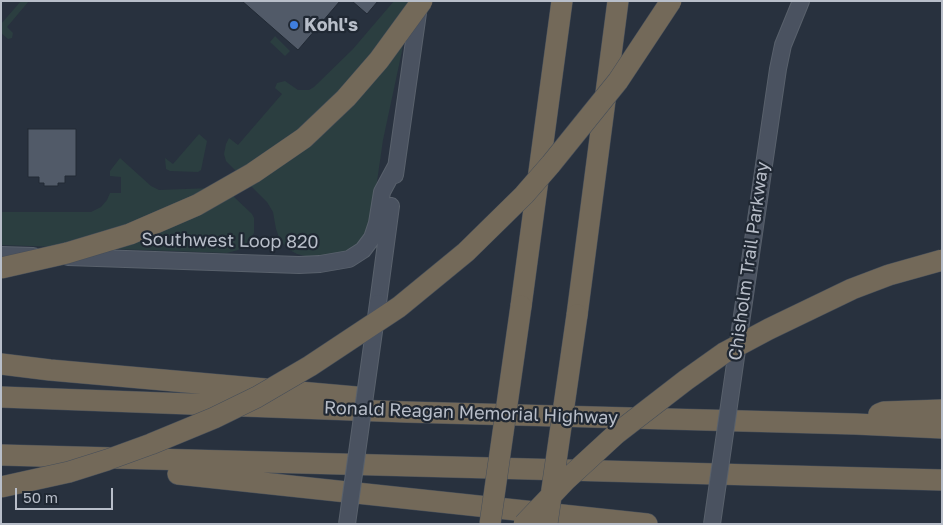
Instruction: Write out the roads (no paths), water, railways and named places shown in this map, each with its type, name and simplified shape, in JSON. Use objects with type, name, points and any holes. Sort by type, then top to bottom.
[{"type":"highway","points":[[1,268],[75,251],[130,234],[197,205],[253,173],[304,138],[346,98],[385,53],[421,1]]},
{"type":"highway","points":[[490,524],[522,306],[562,1]]},
{"type":"highway","points":[[547,524],[577,316],[618,1]]},
{"type":"highway","points":[[1,487],[69,472],[107,460],[214,418],[266,392],[310,366],[399,307],[466,252],[524,195],[618,81],[671,1]]},
{"type":"highway","points":[[524,524],[566,480],[616,434],[686,380],[724,354],[769,329],[852,289],[889,275],[942,260]]},
{"type":"highway","points":[[1,364],[50,370],[374,398],[406,412]]},
{"type":"highway","name":"Ronald Reagan Memorial Highway","points":[[1,397],[406,412],[942,428]]},
{"type":"highway","points":[[855,424],[884,412],[942,410]]},
{"type":"highway","points":[[1,455],[942,480]]},
{"type":"highway","points":[[45,457],[90,471],[188,474],[645,524]]},
{"type":"main road","points":[[347,524],[396,166],[421,1]]},
{"type":"main road","name":"Chisholm Trail Parkway","points":[[712,524],[778,68],[783,45],[800,1]]},
{"type":"main road","name":"Southwest Loop 820","points":[[1,255],[299,265],[349,259],[363,250],[372,238],[377,223],[382,192],[396,166]]},
{"type":"place","name":"Kohl's","points":[[294,25]]}]
